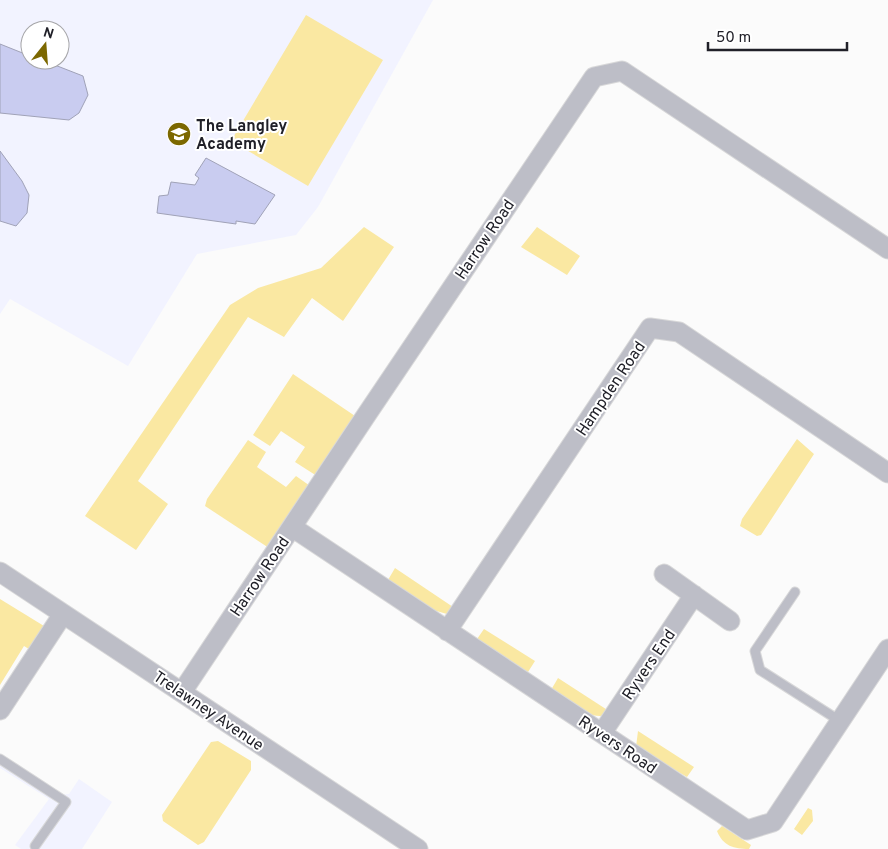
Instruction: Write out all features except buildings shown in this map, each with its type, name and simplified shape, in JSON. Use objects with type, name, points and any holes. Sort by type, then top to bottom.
[{"type":"street","name":"Harrow Road","points":[[182,692],[594,77],[622,71],[888,249]]},
{"type":"street","name":"Hampden Road","points":[[447,631],[650,328],[679,332],[888,473]]},
{"type":"street","name":"Ryvers Road","points":[[292,527],[748,830],[773,822],[888,649]]},
{"type":"street","name":"Trelawney Avenue","points":[[0,572],[416,848]]},
{"type":"street","points":[[664,574],[730,620]]},
{"type":"street","name":"Ryvers End","points":[[602,733],[694,595]]},
{"type":"street","points":[[0,710],[63,614]]},
{"type":"lane","points":[[795,592],[755,651],[760,670],[840,720]]},
{"type":"lane","points":[[0,760],[66,802],[35,846]]},
{"type":"shaded area","name":"The Langley Academy","points":[[0,0],[433,0],[318,207],[296,235],[197,254],[128,366],[10,299],[0,314]]},
{"type":"shaded area","points":[[306,15],[383,60],[308,186],[231,141]]},
{"type":"shaded area","points":[[364,227],[394,247],[343,321],[312,298],[284,337],[248,317],[138,481],[168,504],[136,550],[85,516],[230,305],[258,288],[321,268]]},
{"type":"shaded area","points":[[537,227],[580,256],[567,275],[521,247]]},
{"type":"shaded area","points":[[293,374],[358,418],[320,478],[295,462],[305,447],[281,431],[270,446],[253,435]]},
{"type":"shaded area","points":[[797,439],[814,454],[761,535],[757,536],[740,526],[742,519]]},
{"type":"shaded area","points":[[248,440],[266,452],[257,467],[286,487],[296,476],[313,488],[269,548],[205,506],[207,499]]},
{"type":"shaded area","points":[[395,568],[456,609],[447,614],[433,610],[388,580]]},
{"type":"shaded area","points":[[0,599],[44,626],[44,634],[32,651],[24,646],[0,685]]},
{"type":"shaded area","points":[[484,629],[535,661],[528,672],[477,639]]},
{"type":"shaded area","points":[[558,678],[612,713],[596,716],[572,705],[551,690]]},
{"type":"shaded area","points":[[638,731],[694,767],[687,777],[636,747]]},
{"type":"shaded area","points":[[218,741],[251,761],[251,770],[204,842],[198,845],[163,821],[162,815],[211,742]]},
{"type":"shaded area","points":[[0,757],[58,795],[69,794],[79,779],[112,802],[82,849],[21,849],[15,845],[49,799],[0,768]]},
{"type":"shaded area","points":[[808,808],[812,810],[813,821],[802,835],[794,829]]},
{"type":"shaded area","points":[[722,826],[751,845],[749,849],[730,846],[722,840],[717,831]]},
{"type":"place","name":"The Langley Academy","points":[[179,134]]}]
